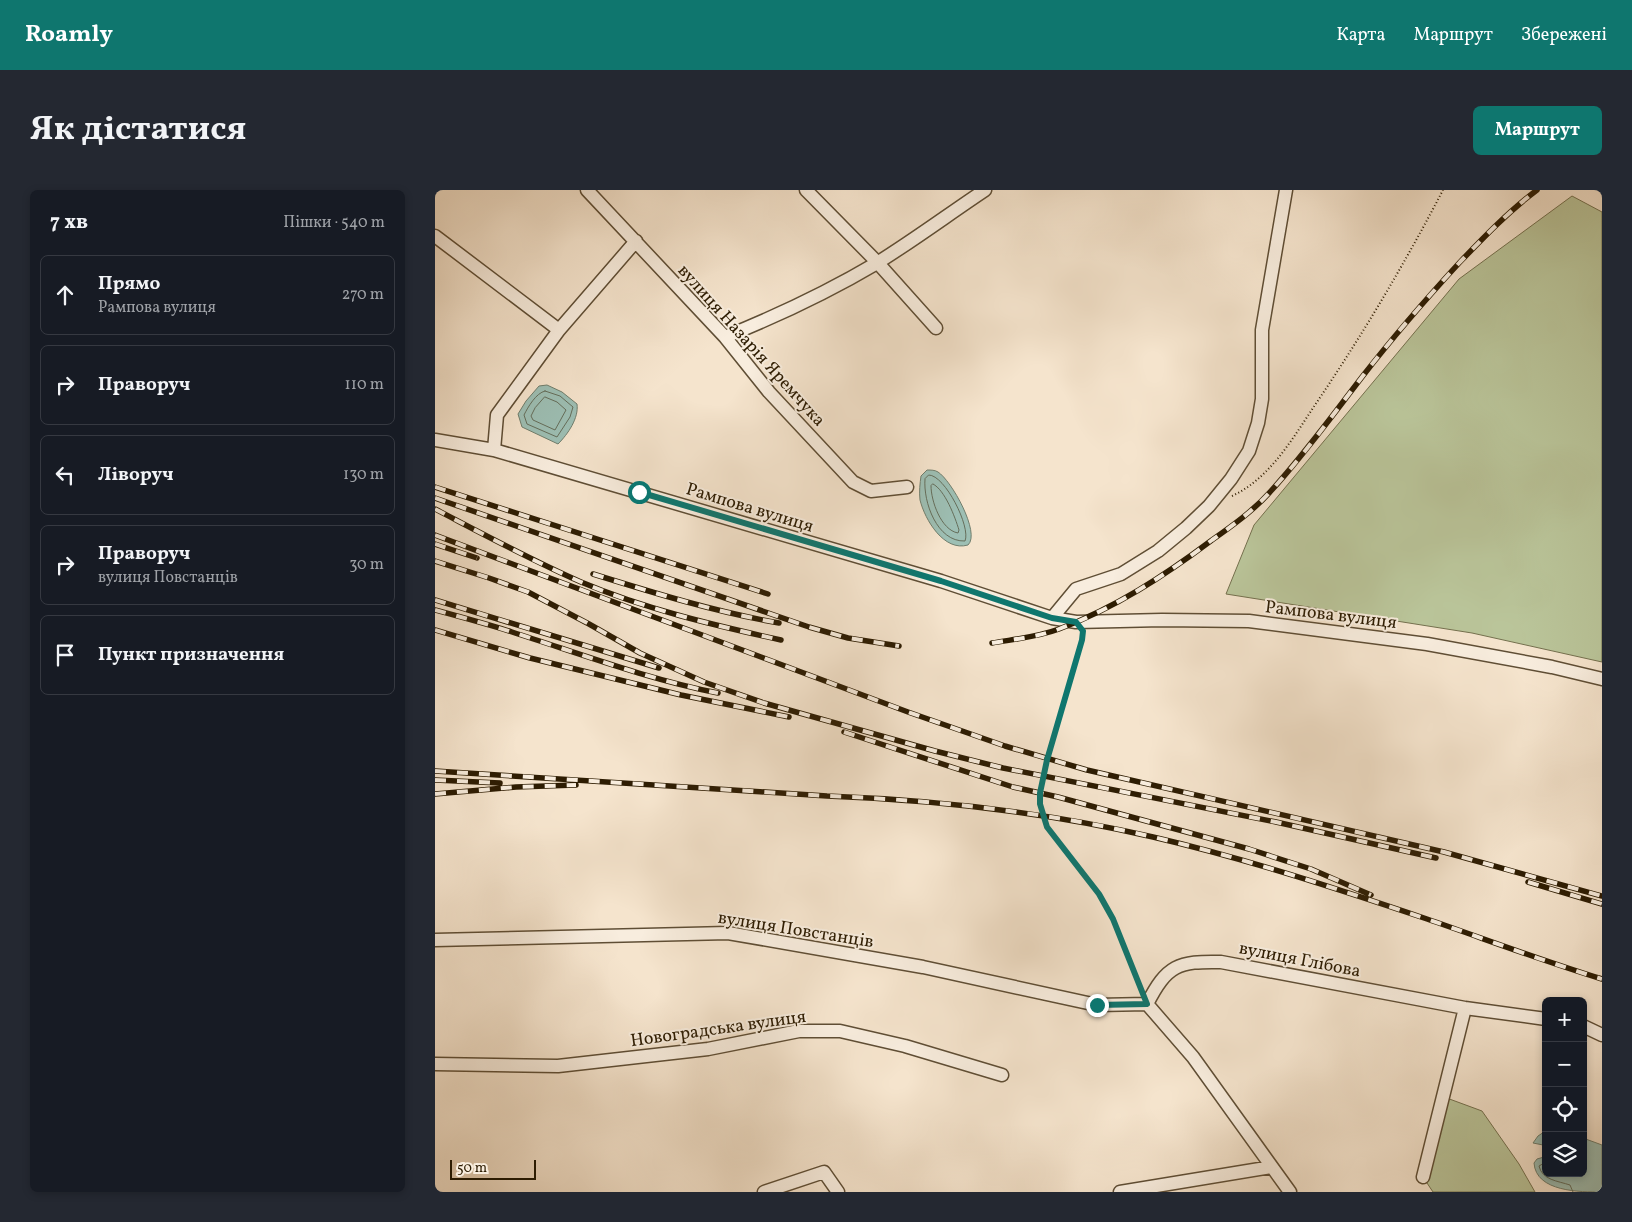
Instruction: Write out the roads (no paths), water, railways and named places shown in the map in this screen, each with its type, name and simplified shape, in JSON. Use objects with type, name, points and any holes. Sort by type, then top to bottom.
[{"type":"street","name":"вулиця Назарія Яремчука","points":[[587,190],[725,337],[769,392],[853,482],[871,490],[907,487]]},
{"type":"street","points":[[806,190],[877,262],[936,328]]},
{"type":"street","points":[[725,337],[813,298],[877,262],[985,190]]},
{"type":"street","points":[[1052,618],[1076,589],[1121,574],[1158,552],[1209,506],[1231,479],[1249,450],[1258,423],[1262,399],[1262,330],[1286,190]]},
{"type":"street","points":[[435,236],[559,330]]},
{"type":"street","points":[[495,450],[497,415],[559,330],[636,241]]},
{"type":"street","name":"Рампова вулиця","points":[[435,440],[495,450],[941,581],[1052,618],[1076,622],[1162,620],[1249,621],[1427,644],[1553,667],[1602,679]]},
{"type":"street","name":"вулиця Повстанців","points":[[435,940],[728,933],[923,967],[1097,1005],[1147,1004]]},
{"type":"street","name":"вулиця Глібова","points":[[1147,1004],[1156,986],[1173,968],[1196,961],[1221,962],[1465,1008],[1542,1018]]},
{"type":"street","points":[[1147,1004],[1193,1057],[1290,1192]]},
{"type":"street","points":[[1423,1177],[1465,1008]]},
{"type":"street","points":[[1587,1028],[1602,1035]]},
{"type":"street","name":"Новоградська вулиця","points":[[435,1064],[558,1066],[708,1050],[799,1031],[840,1031],[905,1046],[1001,1075]]},
{"type":"street","points":[[1121,1192],[1272,1166]]},
{"type":"street","points":[[764,1192],[824,1172],[838,1192]]},
{"type":"water","points":[[547,385],[562,392],[577,404],[572,426],[558,444],[522,427],[518,414],[539,386]]},
{"type":"water","points":[[927,470],[934,470],[944,477],[957,495],[971,530],[971,539],[968,545],[959,546],[951,544],[937,533],[926,516],[920,500],[920,491],[921,476]]},
{"type":"water","points":[[1542,1133],[1542,1145],[1533,1143]]},
{"type":"water","points":[[1587,1139],[1602,1145],[1602,1192],[1582,1192],[1551,1185],[1542,1180],[1537,1173],[1534,1163],[1537,1159],[1542,1158],[1542,1177],[1587,1177]]},
{"type":"railway","points":[[992,643],[1051,632],[1080,621],[1139,590],[1235,524],[1270,492],[1317,436],[1374,362],[1460,262],[1497,224],[1537,190]]},
{"type":"railway","points":[[435,487],[768,594]]},
{"type":"railway","points":[[435,498],[809,627],[848,638],[899,646]]},
{"type":"railway","points":[[435,509],[507,547],[605,592],[679,616],[781,640]]},
{"type":"railway","points":[[435,535],[908,712],[1005,746],[1087,770],[1444,852],[1602,896]]},
{"type":"railway","points":[[435,544],[477,558]]},
{"type":"railway","points":[[435,561],[528,592],[640,653],[704,682],[764,703],[1003,768],[1276,822],[1436,858]]},
{"type":"railway","points":[[593,574],[709,608],[779,623]]},
{"type":"railway","points":[[435,600],[659,668]]},
{"type":"railway","points":[[435,610],[503,629],[614,666],[718,693]]},
{"type":"railway","points":[[435,630],[530,658],[681,695],[789,717]]},
{"type":"railway","points":[[844,732],[1013,787],[1058,797],[1249,849],[1311,869],[1371,895]]},
{"type":"railway","points":[[435,771],[950,804],[1032,814],[1113,828],[1187,845],[1325,885],[1602,979]]},
{"type":"railway","points":[[435,780],[500,783]]},
{"type":"railway","points":[[435,794],[516,787],[576,785]]},
{"type":"railway","points":[[1528,882],[1602,904]]}]
